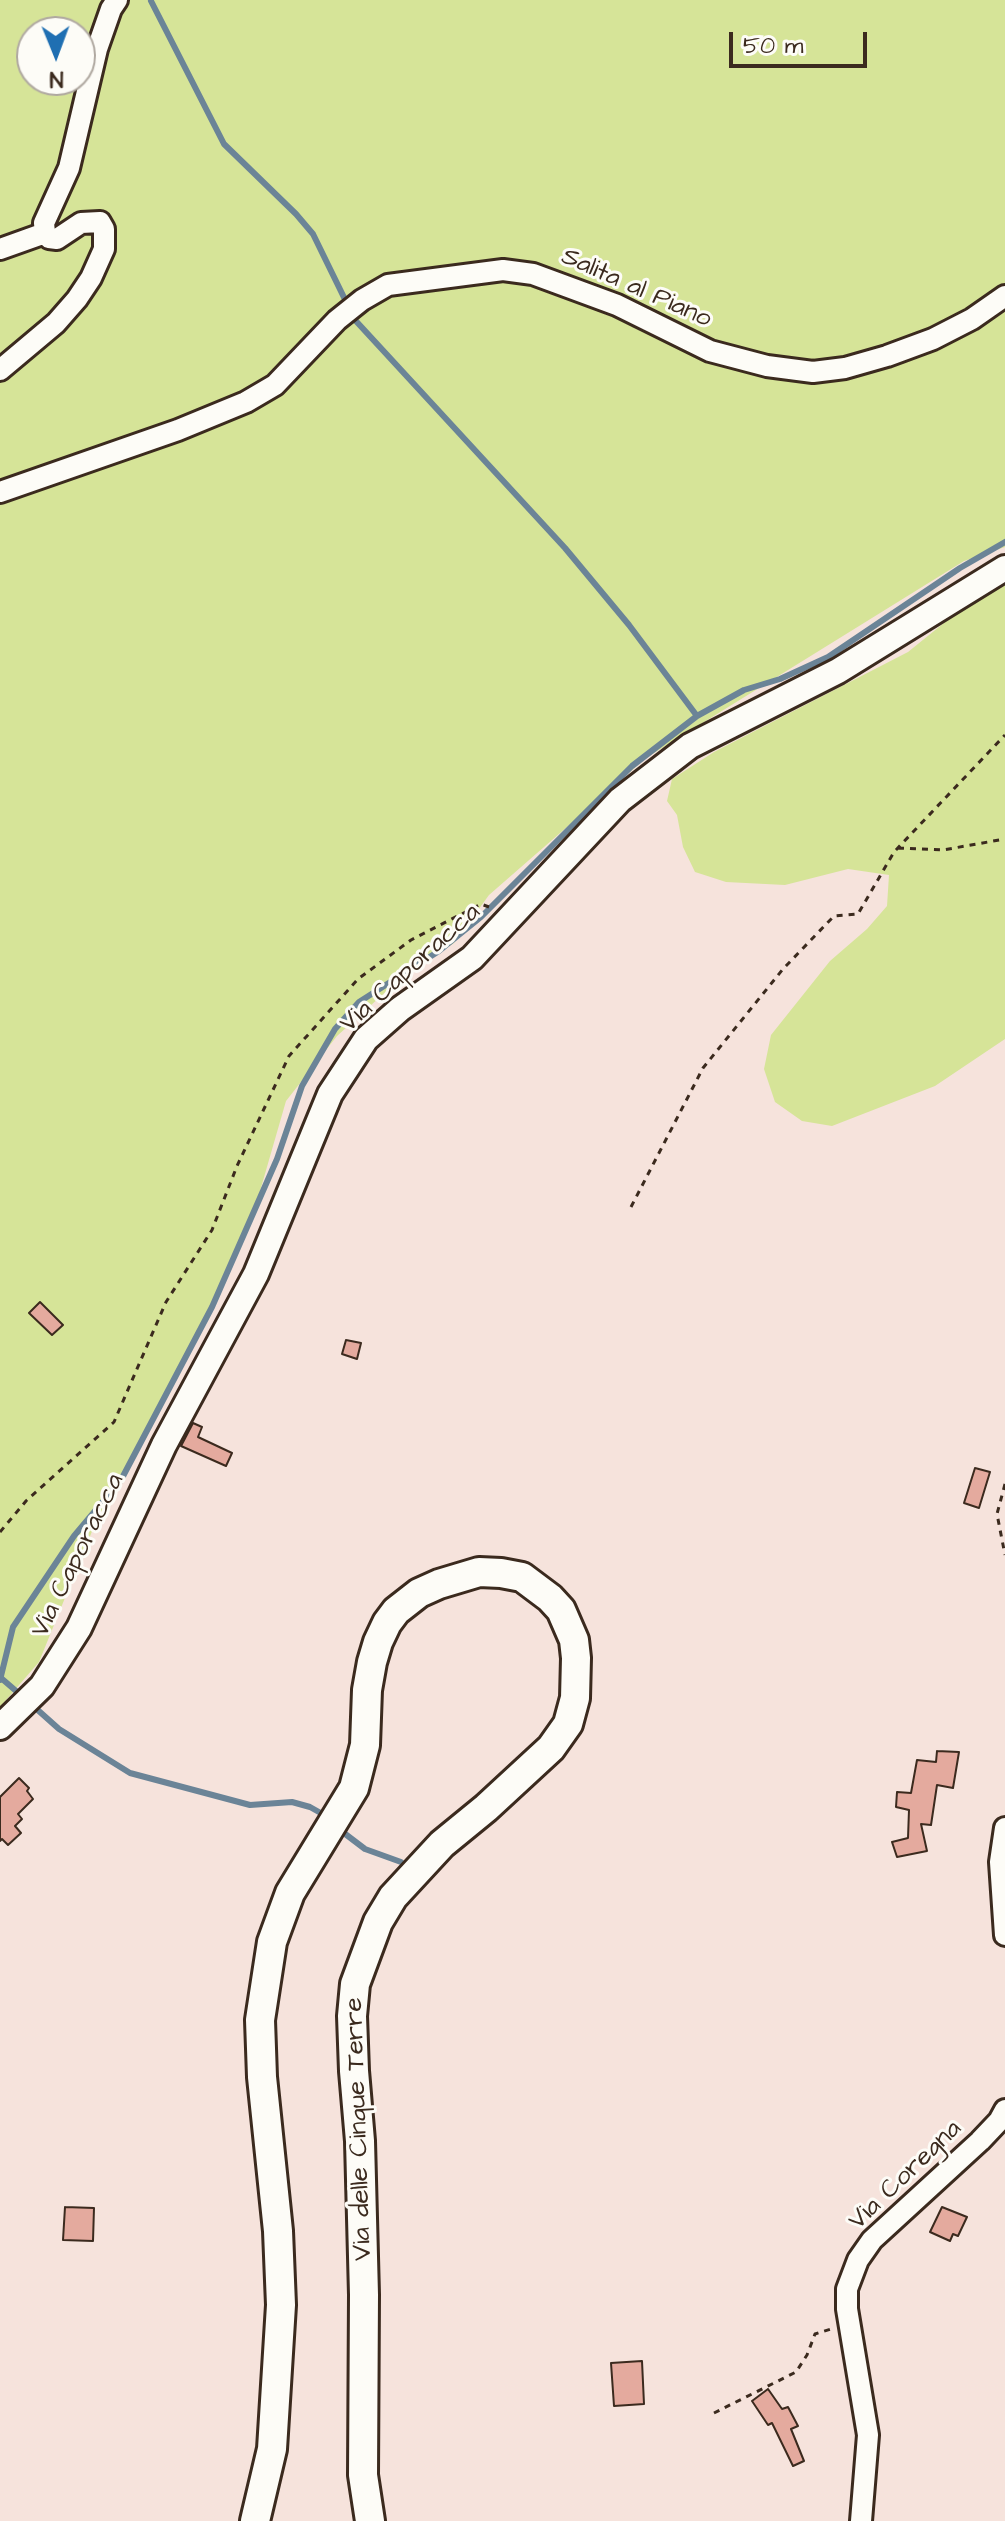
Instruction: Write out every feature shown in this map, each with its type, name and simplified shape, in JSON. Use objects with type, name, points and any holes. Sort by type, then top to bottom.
[{"type":"main road","name":"Via delle Cinque Terre","points":[[255,2521],[272,2449],[281,2305],[279,2242],[262,2077],[260,2020],[272,1942],[290,1893],[358,1777],[365,1745],[367,1690],[372,1662],[387,1623],[396,1611],[419,1593],[439,1584],[479,1572],[501,1573],[522,1577],[561,1610],[574,1640],[575,1698],[568,1724],[551,1748],[442,1844],[393,1897],[378,1922],[355,1984],[352,2016],[364,2264],[363,2475],[370,2521]]},
{"type":"street","points":[[0,370],[56,323],[77,299],[104,249],[104,229],[100,222],[81,223],[57,239],[49,238],[45,233],[48,214],[73,153],[97,49],[117,0]]},
{"type":"street","points":[[0,249],[45,233]]},
{"type":"street","name":"Salita al Piano","points":[[0,492],[178,430],[256,397],[275,385],[337,320],[388,285],[503,270],[533,274],[617,305],[710,351],[767,366],[813,372],[845,368],[933,339],[972,319],[1005,296]]},
{"type":"street","name":"Via Caporacca","points":[[0,1727],[42,1686],[79,1628],[164,1445],[256,1274],[330,1094],[366,1039],[400,1009],[472,958],[620,800],[690,746],[838,671],[1005,568]]},
{"type":"street","points":[[1005,1828],[1000,1862],[1005,1935]]},
{"type":"street","name":"Via Coregna","points":[[861,2521],[868,2435],[847,2289],[858,2260],[872,2240],[980,2141],[1005,2110]]},
{"type":"path","points":[[631,1207],[703,1068],[783,969],[834,916],[858,914],[898,848],[1005,735]]},
{"type":"path","points":[[898,848],[943,850],[1005,839]]},
{"type":"path","points":[[0,1532],[26,1501],[114,1422],[166,1302],[212,1230],[237,1166],[289,1056],[358,979],[411,940],[481,904],[511,915]]},
{"type":"path","points":[[1005,1484],[997,1514],[1005,1555]]},
{"type":"path","points":[[714,2413],[796,2372],[815,2334],[838,2326],[852,2336]]},
{"type":"green space","points":[[0,0],[1005,0],[1005,547],[964,561],[646,758],[489,895],[454,943],[402,977],[337,1036],[286,1101],[256,1205],[204,1327],[97,1519],[39,1662],[0,1707]]},
{"type":"green space","points":[[1005,584],[1005,1039],[935,1086],[832,1126],[802,1121],[775,1102],[764,1069],[771,1035],[830,961],[867,929],[887,906],[889,875],[848,869],[785,885],[726,882],[695,872],[683,847],[677,815],[667,801],[672,779],[714,752],[908,652],[955,614]]},
{"type":"building","points":[[40,1302],[63,1325],[52,1335],[29,1313]]},
{"type":"building","points":[[346,1340],[361,1343],[357,1359],[342,1354]]},
{"type":"building","points":[[193,1423],[202,1427],[198,1437],[232,1453],[226,1466],[181,1446]]},
{"type":"building","points":[[975,1468],[990,1472],[979,1508],[964,1503]]},
{"type":"building","points":[[937,1751],[959,1752],[953,1788],[937,1785],[931,1825],[921,1824],[927,1851],[897,1857],[892,1842],[908,1838],[909,1810],[896,1807],[897,1792],[911,1793],[917,1760],[936,1762]]},
{"type":"building","points":[[19,1778],[29,1788],[27,1791],[33,1799],[18,1814],[22,1819],[15,1826],[21,1833],[8,1845],[2,1839],[0,1841],[0,1797]]},
{"type":"building","points":[[65,2207],[94,2208],[93,2241],[63,2240]]},
{"type":"building","points":[[942,2207],[967,2217],[958,2236],[953,2234],[950,2241],[930,2232]]},
{"type":"building","points":[[642,2361],[644,2404],[614,2406],[611,2363]]},
{"type":"building","points":[[768,2389],[782,2409],[788,2407],[798,2426],[791,2429],[804,2461],[793,2466],[772,2423],[768,2425],[752,2401]]},
{"type":"waterway","points":[[151,1],[224,144],[313,234],[355,320],[565,548],[629,625],[697,716]]},
{"type":"waterway","points":[[0,1680],[13,1627],[74,1536],[121,1480],[212,1307],[277,1159],[302,1086],[335,1029],[359,1002],[439,951],[481,917],[632,766],[697,716],[744,690],[780,679],[828,657],[960,568],[1005,542]]},
{"type":"waterway","points":[[1,1678],[23,1697]]},
{"type":"waterway","points":[[31,1704],[59,1729],[130,1773],[250,1805],[292,1802],[326,1816]]},
{"type":"waterway","points":[[340,1830],[365,1849],[401,1862]]}]
